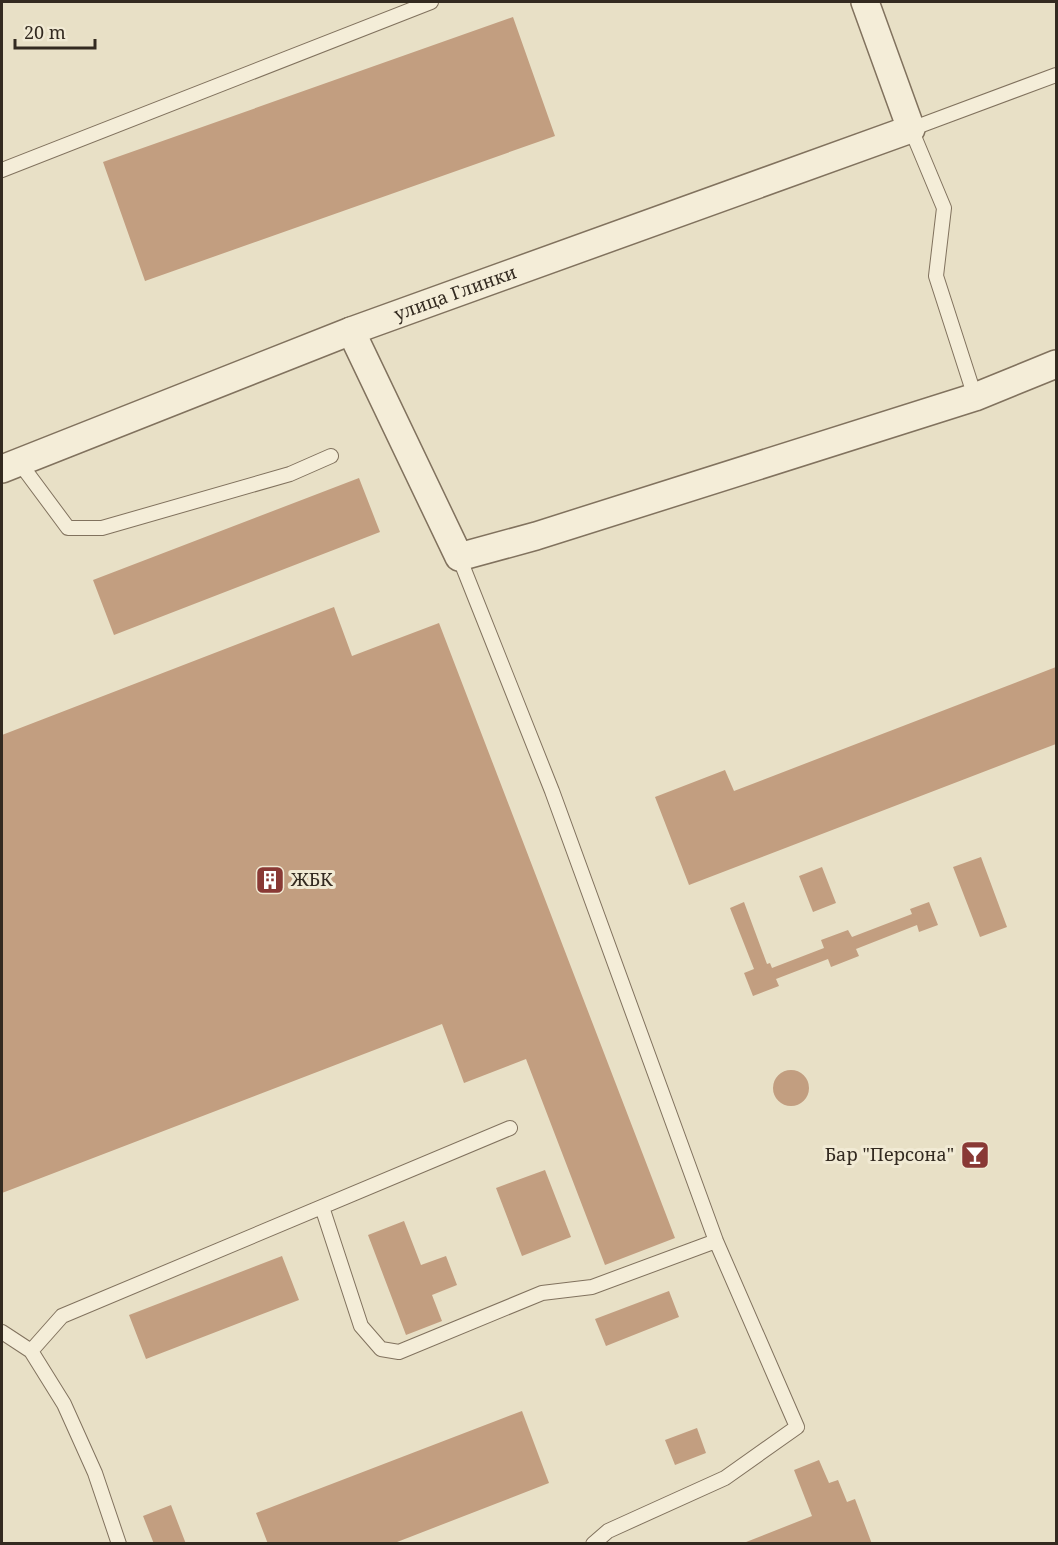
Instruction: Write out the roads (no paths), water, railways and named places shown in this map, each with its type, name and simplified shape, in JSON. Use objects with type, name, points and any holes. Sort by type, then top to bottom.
[{"type":"street","points":[[865,2],[911,129]]},
{"type":"street","name":"улица Глинки","points":[[10,465],[351,332],[911,129]]},
{"type":"street","points":[[351,332],[459,557],[536,536],[975,397],[1056,364]]},
{"type":"lane","points":[[2,170],[431,2]]},
{"type":"lane","points":[[975,397],[936,276],[944,208],[911,129],[1056,75]]},
{"type":"lane","points":[[10,465],[68,528],[102,528],[290,474],[331,456]]},
{"type":"lane","points":[[459,557],[552,791],[716,1241],[797,1427],[725,1478],[608,1531],[593,1544]]},
{"type":"lane","points":[[31,1351],[62,1316],[510,1128]]},
{"type":"lane","points":[[322,1207],[361,1326],[381,1349],[399,1352],[542,1293],[592,1287],[716,1241]]},
{"type":"lane","points":[[2,1332],[31,1351],[64,1404],[95,1473],[119,1544]]},
{"type":"place","name":"ЖБК","points":[[270,880]]},
{"type":"place","name":"Бар \"Персона\"","points":[[975,1155]]}]
